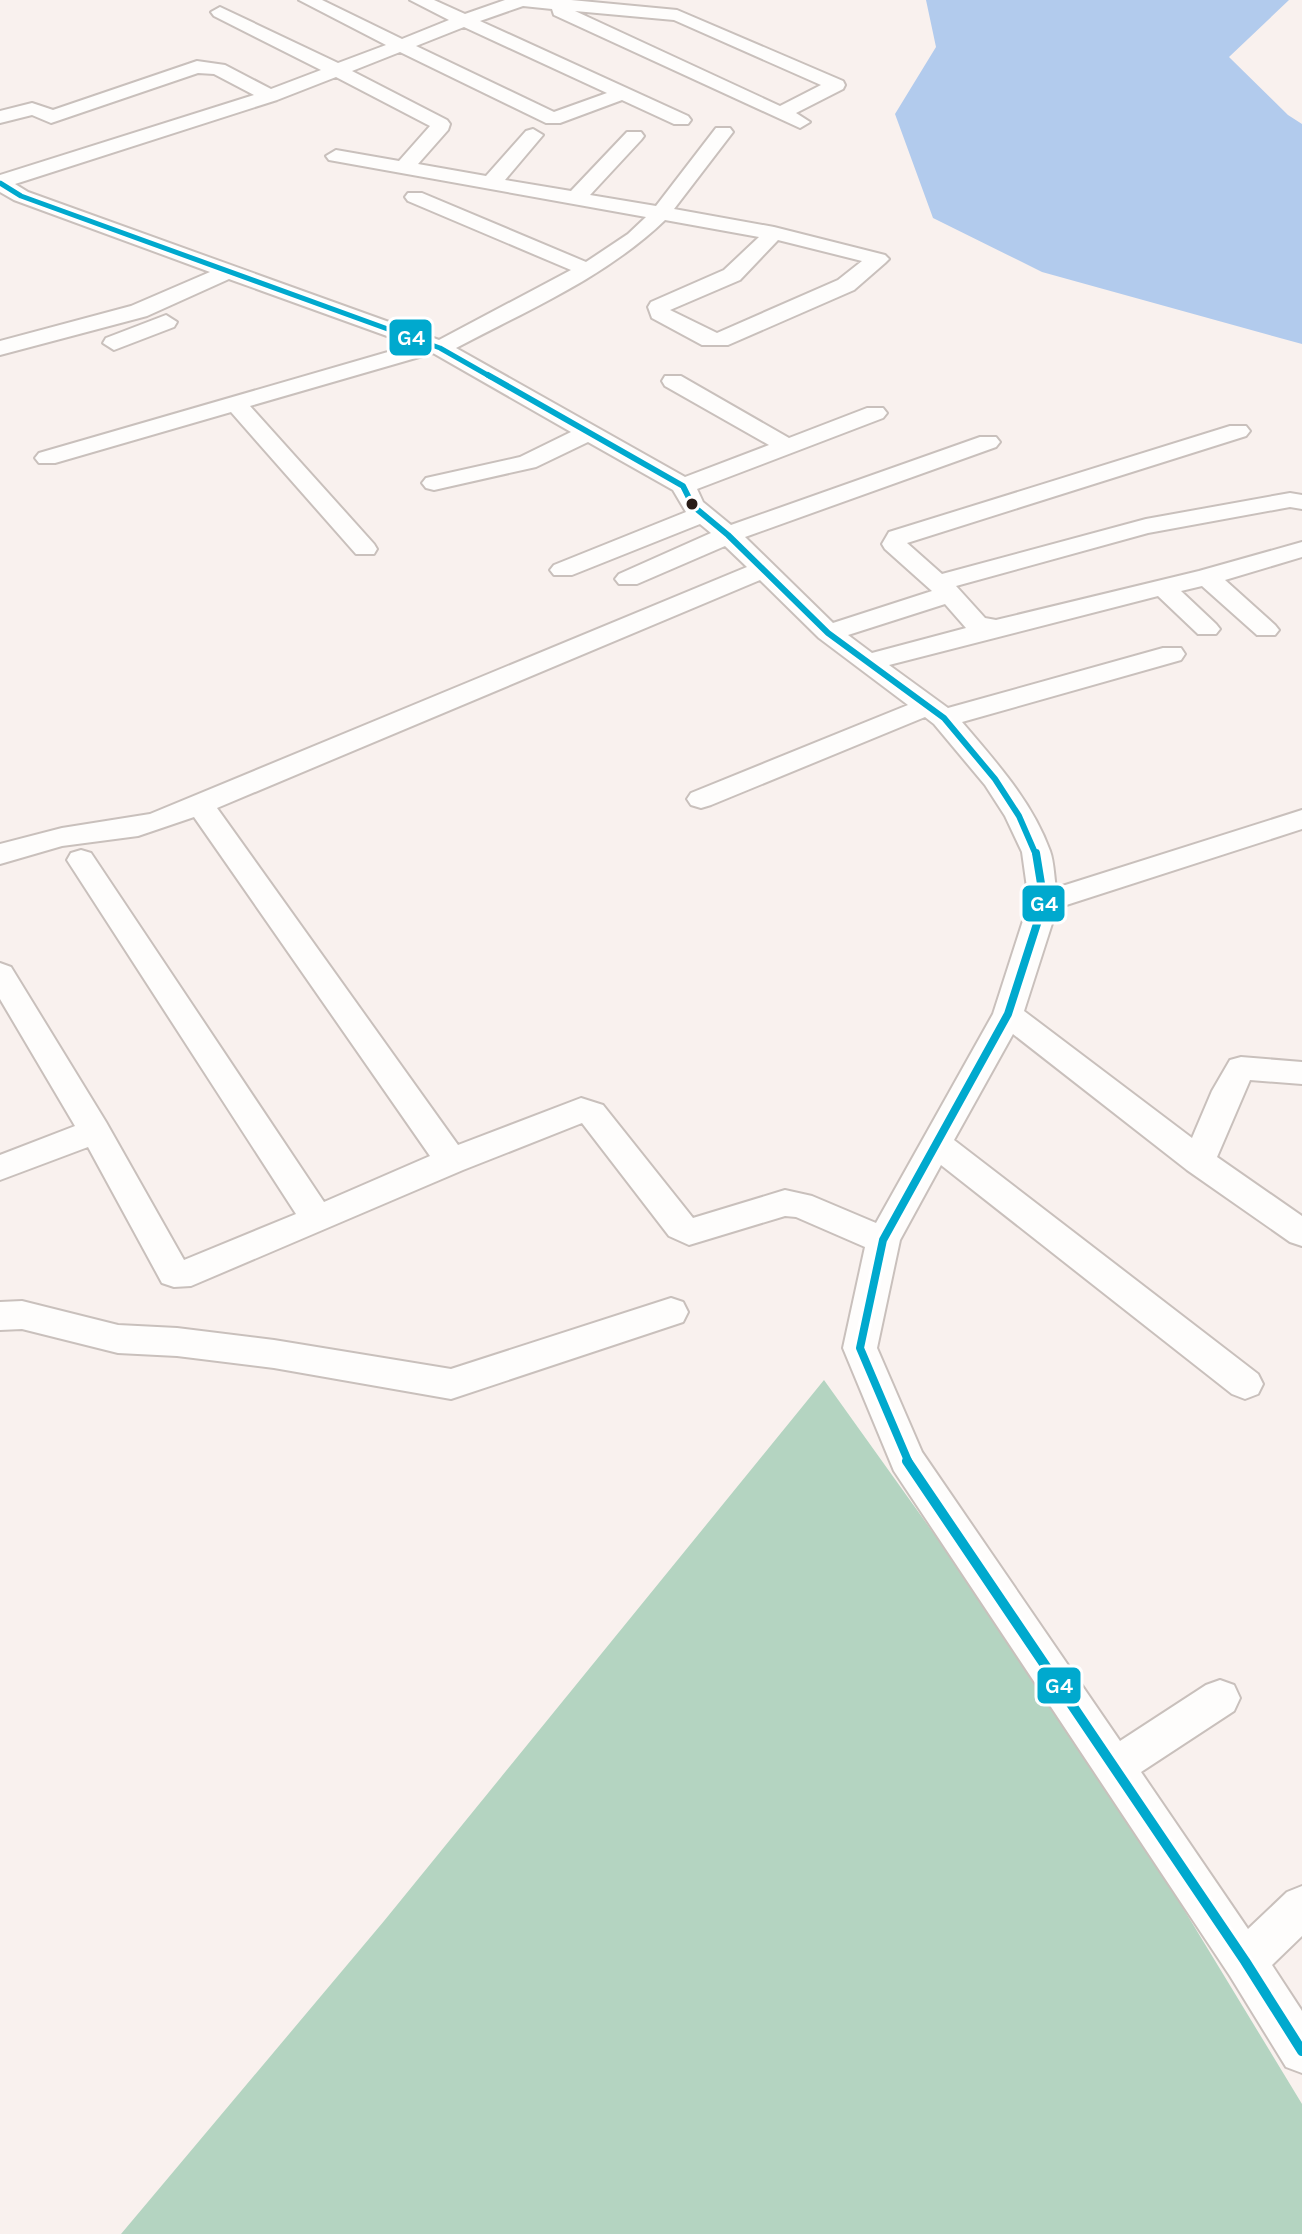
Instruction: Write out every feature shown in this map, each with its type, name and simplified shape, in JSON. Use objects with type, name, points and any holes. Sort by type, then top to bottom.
[{"type":"street","points":[[308,0],[553,119],[622,94]]},
{"type":"street","points":[[419,0],[681,120]]},
{"type":"street","points":[[539,1],[800,122]]},
{"type":"street","points":[[0,183],[270,96],[515,2],[539,1],[677,15],[836,85],[781,113]]},
{"type":"street","points":[[220,12],[440,124],[404,168]]},
{"type":"street","points":[[0,117],[31,107],[51,117],[197,67],[218,69],[270,96]]},
{"type":"street","points":[[47,458],[437,347],[588,270],[635,238],[660,214],[723,132]]},
{"type":"street","points":[[490,184],[533,135]]},
{"type":"street","points":[[575,199],[634,136]]},
{"type":"street","points":[[336,156],[774,233],[876,256],[878,261],[846,285],[720,340],[710,340],[660,313],[659,307],[732,275],[774,233]]},
{"type":"street","points":[[0,183],[21,196],[224,290]]},
{"type":"street","points":[[415,197],[588,270]]},
{"type":"street","points":[[0,348],[257,284],[437,347],[683,486],[693,506],[728,535],[828,633],[935,712],[988,770],[1019,816],[1036,852],[1044,902],[1008,1014],[883,1240],[860,1348],[907,1460],[1245,1961],[1302,2051]]},
{"type":"street","points":[[114,343],[224,290]]},
{"type":"street","points":[[673,381],[785,445]]},
{"type":"street","points":[[235,403],[365,549]]},
{"type":"street","points":[[683,486],[875,413]]},
{"type":"street","points":[[996,628],[976,623],[944,588],[897,548],[894,540],[1238,431]]},
{"type":"street","points":[[434,483],[528,462],[589,432]]},
{"type":"street","points":[[628,579],[728,535],[988,442]]},
{"type":"street","points":[[828,633],[944,588],[1146,526],[1290,500],[1302,502]]},
{"type":"street","points":[[563,570],[703,514]]},
{"type":"street","points":[[869,662],[1163,587],[1296,559]]},
{"type":"street","points":[[0,854],[62,837],[160,821],[762,570]]},
{"type":"street","points":[[1207,577],[1266,630]]},
{"type":"street","points":[[1163,587],[1207,629]]},
{"type":"street","points":[[701,799],[935,712],[1172,654]]},
{"type":"street","points":[[205,812],[451,1161]]},
{"type":"street","points":[[1044,902],[1302,819]]},
{"type":"street","points":[[81,860],[318,1220]]},
{"type":"street","points":[[0,974],[95,1131],[174,1274],[191,1273],[451,1161],[581,1110],[592,1113],[681,1227],[689,1232],[785,1203],[800,1205],[883,1240]]},
{"type":"street","points":[[1008,1014],[1199,1161],[1302,1233]]},
{"type":"street","points":[[1199,1161],[1241,1068],[1302,1073]]},
{"type":"street","points":[[0,1168],[95,1131]]},
{"type":"street","points":[[935,1143],[1245,1384]]},
{"type":"street","points":[[0,1316],[22,1315],[118,1339],[177,1342],[274,1354],[451,1384],[671,1312]]},
{"type":"street","points":[[1115,1767],[1220,1698]]},
{"type":"street","points":[[1245,1961],[1302,1907]]},
{"type":"green space","points":[[824,1380],[1078,1735],[1302,2104],[1302,2234],[121,2234],[384,1921]]},
{"type":"water","points":[[926,0],[1289,0],[1229,57],[1288,115],[1302,124],[1302,344],[1042,272],[933,218],[895,114],[936,47]]},
{"type":"transit line","name":"G4","points":[[0,183],[21,196],[440,348],[683,486],[693,506],[728,535],[828,633],[944,718],[995,779],[1019,816],[1036,852],[1044,902],[1008,1014],[883,1240],[860,1348],[907,1460],[1245,1961],[1302,2051]]}]
